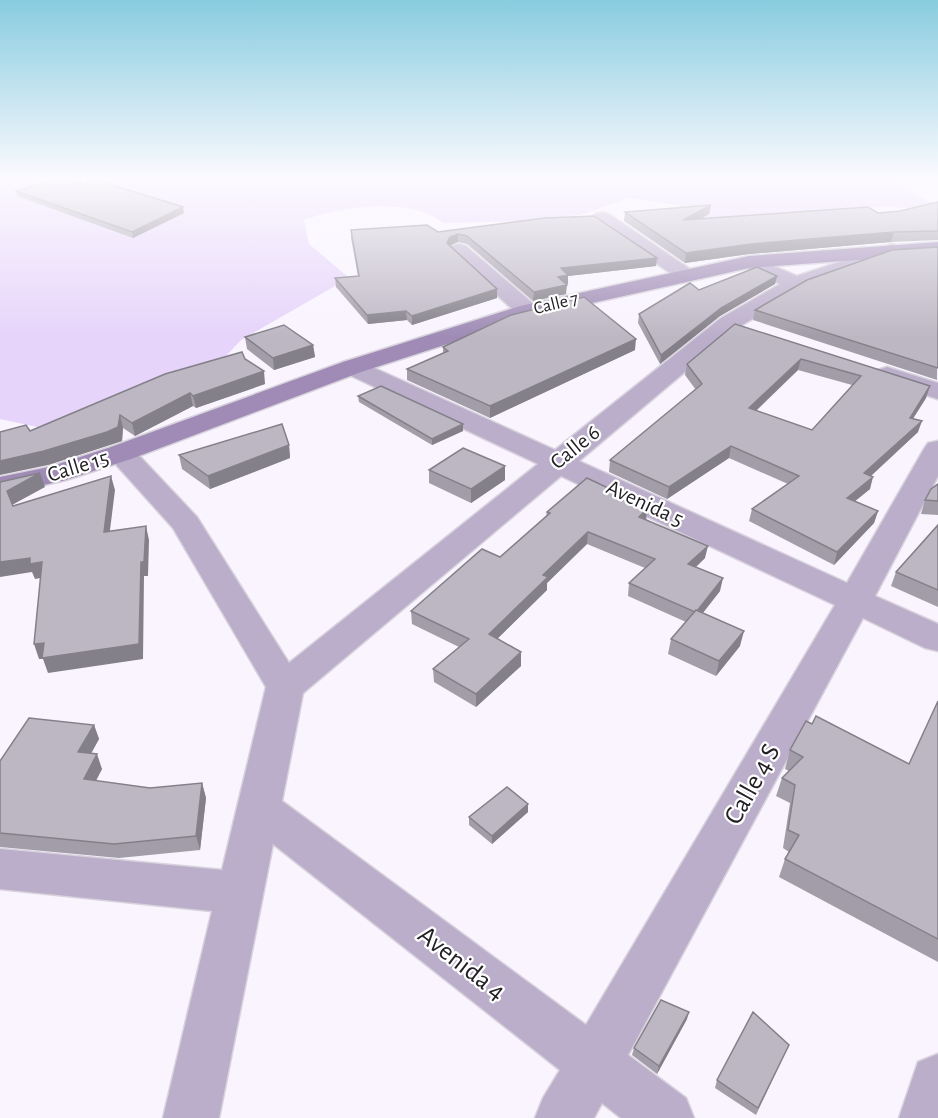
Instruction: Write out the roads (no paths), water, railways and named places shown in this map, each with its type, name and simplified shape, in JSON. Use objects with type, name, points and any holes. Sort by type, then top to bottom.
[{"type":"main road","name":"Calle 7","points":[[121,453],[352,367],[528,311],[749,262],[938,248]]},
{"type":"main road","name":"Calle 15","points":[[0,486],[56,474],[121,453]]},
{"type":"street","points":[[623,232],[686,275]]},
{"type":"street","points":[[459,250],[528,311]]},
{"type":"street","name":"Calle 6","points":[[285,687],[729,323],[796,283],[892,250]]},
{"type":"street","points":[[749,262],[796,283]]},
{"type":"street","points":[[729,323],[762,334]]},
{"type":"street","points":[[861,366],[938,392]]},
{"type":"street","name":"Avenida 5","points":[[352,367],[938,639]]},
{"type":"street","name":"Calle 4 S","points":[[562,1118],[938,449]]},
{"type":"street","points":[[121,453],[186,524],[285,687],[191,1118]]},
{"type":"street","name":"Avenida 4","points":[[258,807],[666,1118]]},
{"type":"street","points":[[0,869],[240,893]]},
{"type":"street","points":[[927,1118],[938,1082]]}]
